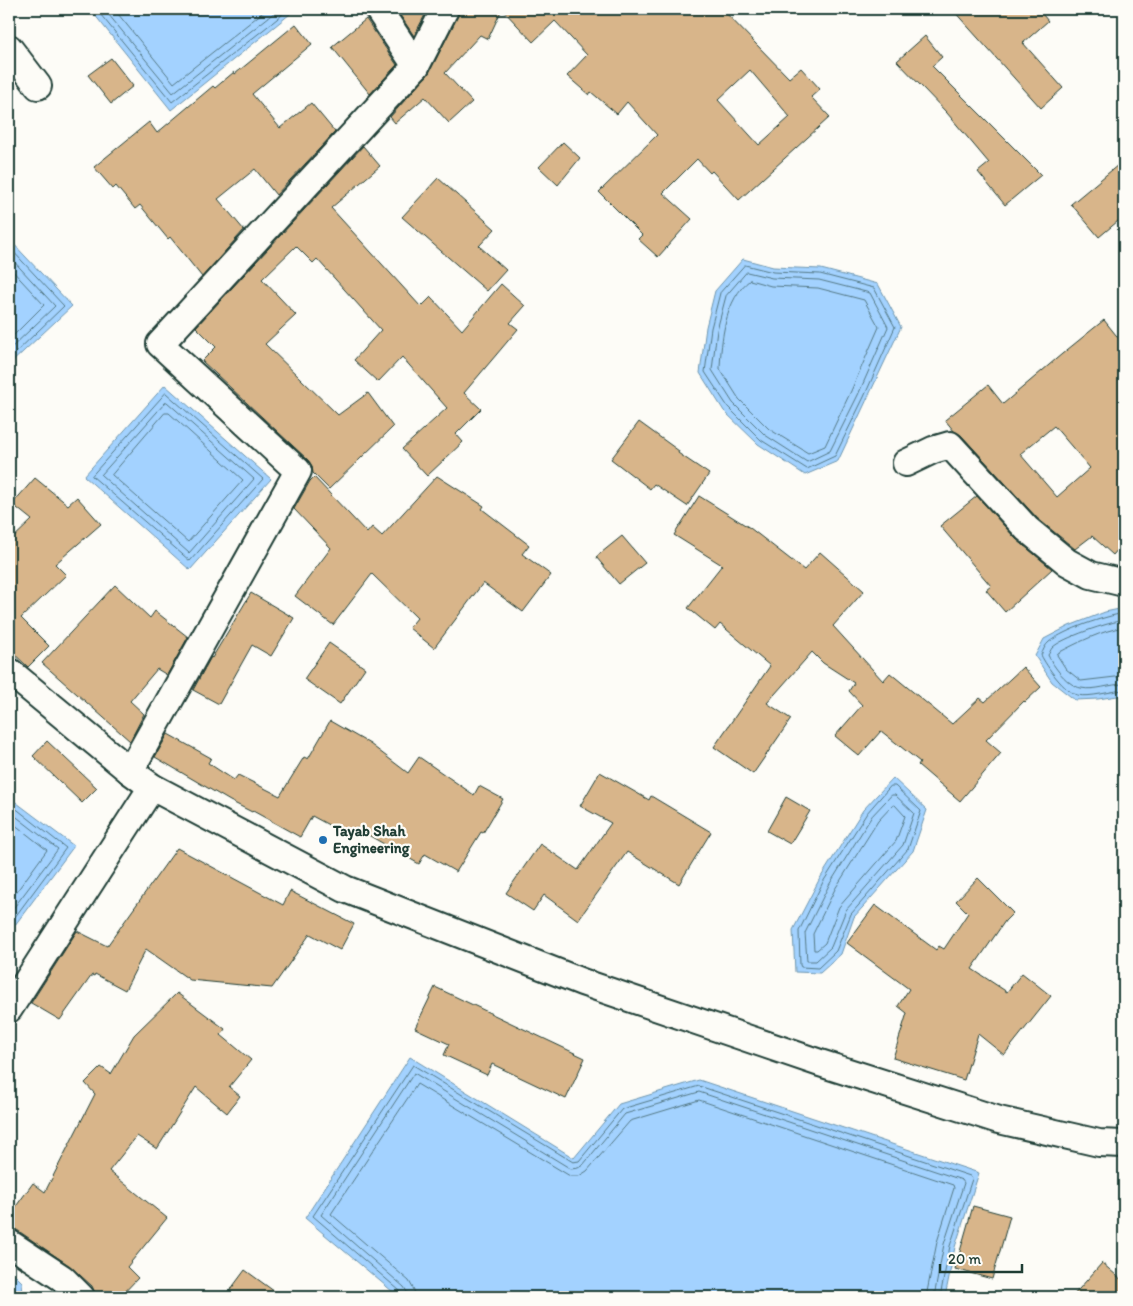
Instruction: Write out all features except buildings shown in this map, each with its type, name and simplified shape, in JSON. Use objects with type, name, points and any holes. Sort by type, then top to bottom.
[{"type":"street","points":[[378,9],[416,66]]},
{"type":"street","points":[[130,771],[298,471],[160,344],[416,66],[445,9]]},
{"type":"street","points":[[9,48],[38,86]]},
{"type":"street","points":[[906,463],[933,450],[950,445],[1027,529],[1067,562],[1091,576],[1124,583]]},
{"type":"street","points":[[9,671],[130,771],[152,786],[345,889],[582,982],[820,1063],[999,1120],[1099,1143],[1124,1144]]},
{"type":"street","points":[[9,1009],[152,786]]},
{"type":"street","points":[[9,1243],[62,1278],[81,1297]]},
{"type":"water","points":[[90,9],[286,9],[290,14],[171,110]]},
{"type":"water","points":[[9,239],[72,306],[9,365]]},
{"type":"water","points":[[743,259],[773,267],[821,269],[878,284],[901,327],[838,461],[805,475],[758,444],[724,411],[700,373],[706,327],[715,291]]},
{"type":"water","points":[[165,385],[271,479],[190,570],[84,476]]},
{"type":"water","points":[[1124,608],[1124,695],[1075,700],[1052,682],[1035,656],[1044,639],[1069,626],[1105,612]]},
{"type":"water","points":[[893,778],[927,810],[913,851],[854,917],[841,954],[820,973],[795,972],[793,930],[819,880],[863,810]]},
{"type":"water","points":[[9,797],[74,846],[9,933]]},
{"type":"water","points":[[410,1057],[574,1158],[619,1104],[699,1080],[979,1173],[955,1247],[945,1297],[399,1297],[305,1218]]},
{"type":"water","points":[[9,1269],[22,1282],[23,1297],[9,1297]]},
{"type":"place","name":"Tayab Shah Engineering","points":[[323,840]]}]
